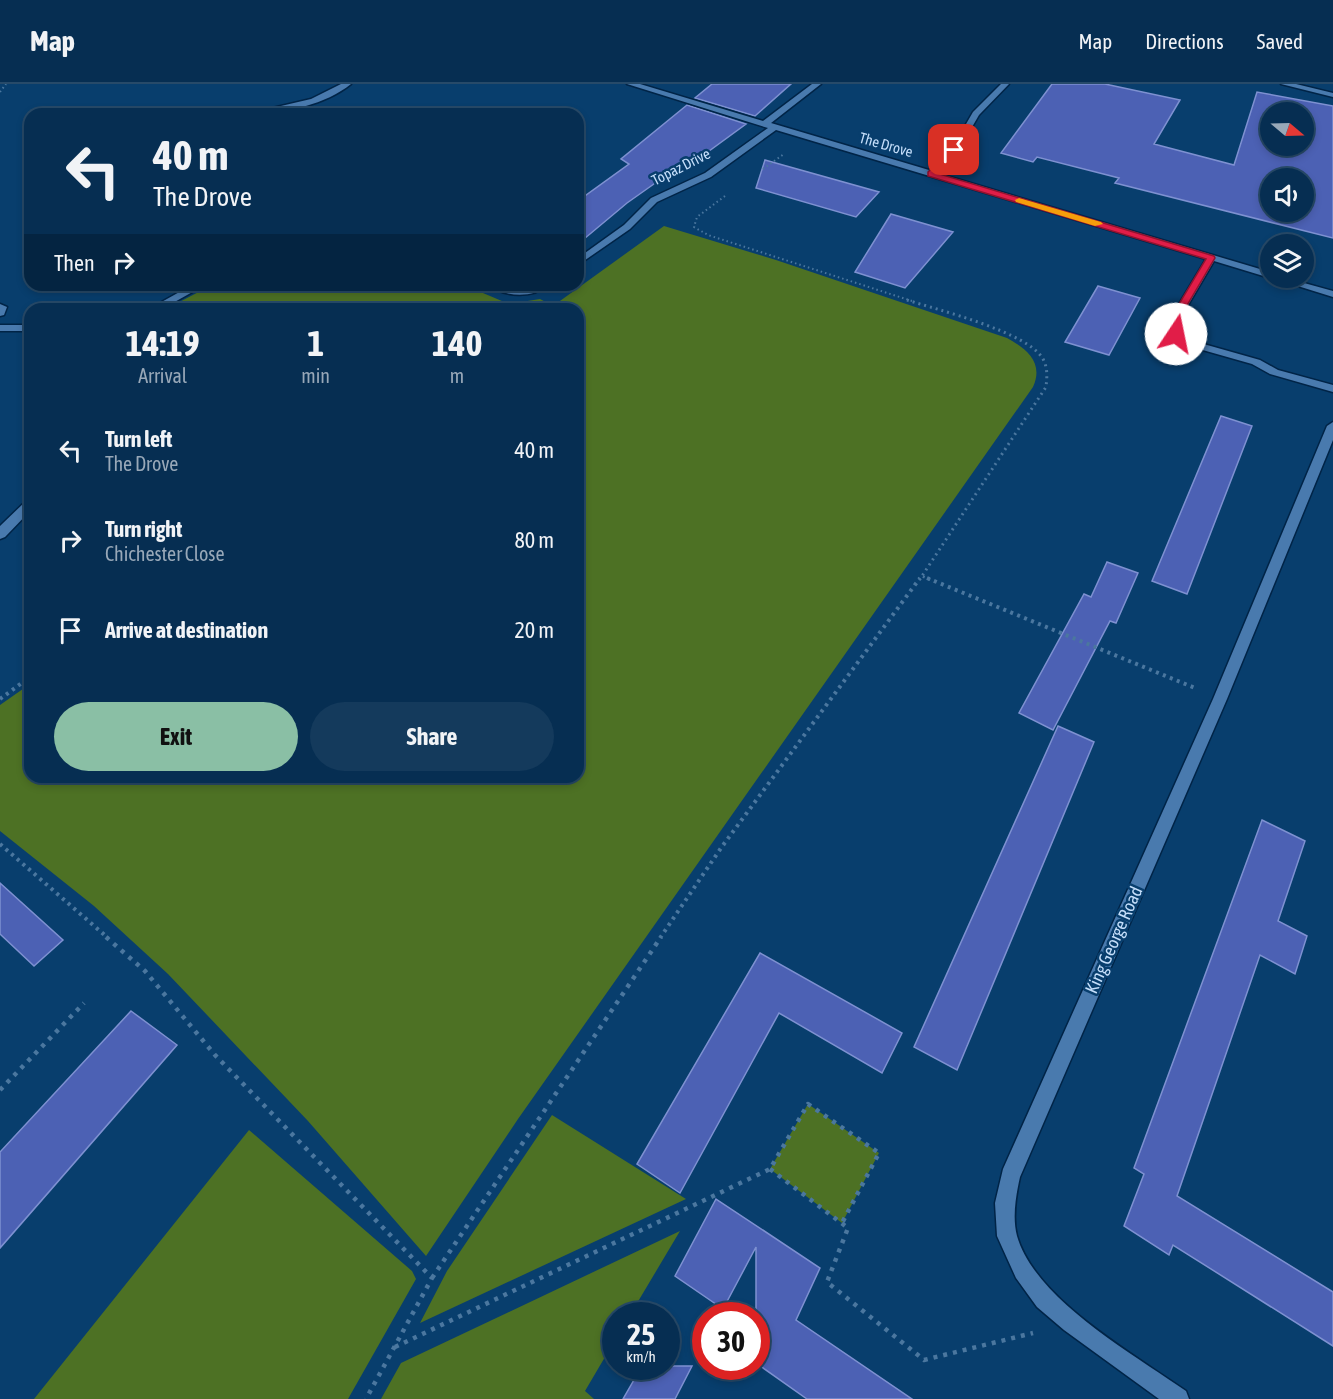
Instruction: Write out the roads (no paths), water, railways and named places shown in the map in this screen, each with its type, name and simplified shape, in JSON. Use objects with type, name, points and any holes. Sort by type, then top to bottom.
[{"type":"street","points":[[280,108],[313,101],[347,84]]},
{"type":"street","name":"The Drove","points":[[631,84],[1260,273]]},
{"type":"street","name":"Topaz Drive","points":[[584,258],[627,227],[654,200],[708,175],[817,84]]},
{"type":"street","points":[[930,174],[954,150],[976,114],[1005,84]]},
{"type":"street","points":[[1285,84],[1333,95]]},
{"type":"street","points":[[1211,258],[1172,324],[1176,334],[1189,344],[1246,359],[1274,372],[1333,389]]},
{"type":"street","points":[[1312,288],[1333,294]]},
{"type":"street","points":[[166,303],[188,291]]},
{"type":"street","points":[[510,291],[529,291]]},
{"type":"street","points":[[0,328],[24,328]]},
{"type":"street","name":"King George Road","points":[[1178,1399],[1071,1323],[1044,1300],[1023,1271],[1007,1236],[1005,1203],[1010,1176],[1220,699],[1333,426]]},
{"type":"street","points":[[0,534],[24,510]]}]
